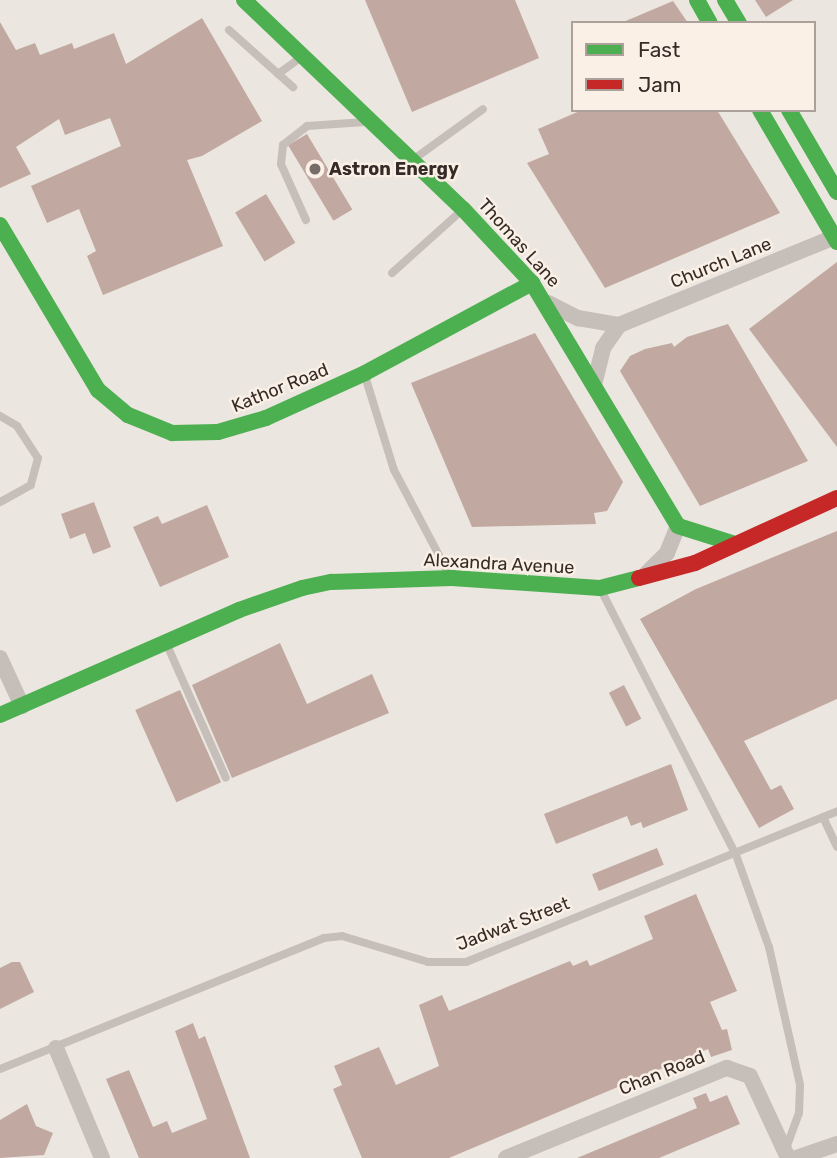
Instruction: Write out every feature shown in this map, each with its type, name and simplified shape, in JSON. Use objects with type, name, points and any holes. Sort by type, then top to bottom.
[{"type":"street","name":"Thomas Lane","points":[[244,0],[463,209],[532,283],[548,303],[678,526]]},
{"type":"street","points":[[697,0],[709,21]]},
{"type":"street","points":[[725,0],[737,21]]},
{"type":"street","points":[[761,112],[836,239]]},
{"type":"street","points":[[790,112],[837,192]]},
{"type":"street","name":"Kathor Road","points":[[0,225],[94,384],[111,403],[146,424],[172,433],[197,434],[239,428],[365,373],[532,283]]},
{"type":"street","name":"Church Lane","points":[[619,325],[836,239]]},
{"type":"street","points":[[548,303],[578,318],[619,325],[603,348],[594,385]]},
{"type":"street","name":"Alexandra Avenue","points":[[0,715],[239,610],[321,584],[452,578],[600,588],[639,581],[695,563],[732,543],[837,498]]},
{"type":"street","points":[[639,581],[667,553],[678,526],[732,543]]},
{"type":"street","points":[[0,658],[22,706]]},
{"type":"street","points":[[56,1048],[102,1158]]},
{"type":"street","name":"Chan Road","points":[[506,1158],[727,1068],[750,1076],[790,1156]]},
{"type":"street","points":[[790,1156],[837,1144]]},
{"type":"lane","points":[[229,30],[293,87]]},
{"type":"lane","points":[[278,74],[302,56]]},
{"type":"lane","points":[[412,161],[484,109]]},
{"type":"lane","points":[[306,220],[281,164],[288,138],[307,125],[371,121]]},
{"type":"lane","points":[[392,272],[463,209]]},
{"type":"lane","points":[[365,373],[394,470],[452,578]]},
{"type":"lane","points":[[0,416],[17,426],[38,458],[31,485],[0,502]]},
{"type":"lane","points":[[600,588],[736,855],[769,947],[800,1085],[799,1113],[790,1156]]},
{"type":"lane","points":[[165,642],[226,778]]},
{"type":"lane","name":"Jadwat Street","points":[[0,1069],[324,938],[359,940],[428,962],[466,962],[736,855],[837,811]]},
{"type":"lane","points":[[823,817],[837,846]]},
{"type":"building","points":[[365,0],[515,0],[539,58],[412,112]]},
{"type":"building","points":[[755,0],[793,0],[766,17]]},
{"type":"building","points":[[673,1],[687,21],[626,21]]},
{"type":"building","points":[[202,18],[262,121],[202,156],[187,160],[223,246],[103,295],[87,256],[96,251],[79,209],[47,223],[31,186],[121,146],[110,118],[65,135],[59,119],[16,147],[31,174],[0,188],[0,22],[16,50],[35,43],[40,55],[72,43],[74,49],[114,33],[126,64]]},
{"type":"building","points":[[577,112],[718,112],[780,213],[605,288],[527,163],[549,154],[538,129]]},
{"type":"building","points":[[307,134],[352,209],[333,221],[288,145]]},
{"type":"building","points":[[266,194],[295,243],[264,261],[235,213]]},
{"type":"building","points":[[837,262],[837,447],[749,329]]},
{"type":"building","points":[[728,324],[808,461],[700,506],[620,371],[630,356],[645,349],[672,343],[674,347],[687,337]]},
{"type":"building","points":[[535,333],[623,482],[607,511],[594,513],[596,524],[472,527],[411,383]]},
{"type":"building","points":[[94,502],[111,547],[93,554],[85,533],[70,539],[61,514]]},
{"type":"building","points":[[207,505],[229,557],[160,587],[133,527],[158,516],[162,524]]},
{"type":"building","points":[[837,531],[837,699],[744,741],[771,790],[781,785],[794,809],[759,828],[640,619],[696,589]]},
{"type":"building","points":[[280,643],[307,704],[372,674],[389,713],[232,778],[192,685]]},
{"type":"building","points":[[624,685],[641,719],[626,727],[609,693]]},
{"type":"building","points":[[180,690],[221,782],[176,802],[135,710]]},
{"type":"building","points":[[671,764],[688,810],[643,828],[641,822],[631,826],[627,816],[556,844],[544,814]]},
{"type":"building","points":[[657,848],[664,865],[599,891],[592,874]]},
{"type":"building","points":[[696,894],[737,991],[710,1002],[722,1030],[727,1029],[732,1050],[711,1057],[708,1049],[449,1158],[362,1158],[333,1089],[342,1085],[334,1066],[379,1047],[396,1085],[439,1066],[419,1005],[442,995],[449,1011],[570,961],[573,966],[587,960],[590,966],[653,939],[644,916]]},
{"type":"building","points":[[12,962],[20,962],[34,992],[0,1009],[0,968]]},
{"type":"building","points":[[193,1023],[199,1039],[205,1036],[250,1158],[139,1158],[106,1079],[129,1070],[153,1127],[167,1121],[172,1133],[207,1119],[175,1031]]},
{"type":"building","points":[[706,1093],[710,1102],[727,1095],[740,1124],[659,1158],[577,1158],[697,1108],[693,1098]]},
{"type":"building","points":[[27,1104],[36,1126],[53,1133],[44,1155],[0,1158],[0,1120]]},
{"type":"traffic: fast","points":[[244,0],[463,209],[532,283],[678,526],[732,543]]},
{"type":"traffic: fast","points":[[697,0],[709,21]]},
{"type":"traffic: fast","points":[[725,0],[738,21]]},
{"type":"traffic: fast","points":[[761,112],[837,242]]},
{"type":"traffic: fast","points":[[790,112],[837,192]]},
{"type":"traffic: fast","points":[[0,225],[98,390],[128,415],[172,433],[218,432],[266,418],[365,373],[532,283]]},
{"type":"traffic: fast","points":[[0,715],[239,610],[302,588],[331,582],[452,578],[600,588],[639,578]]},
{"type":"traffic: jam","points":[[639,578],[695,563],[837,498]]},
{"type":"place","name":"Astron Energy","points":[[315,169]]}]
